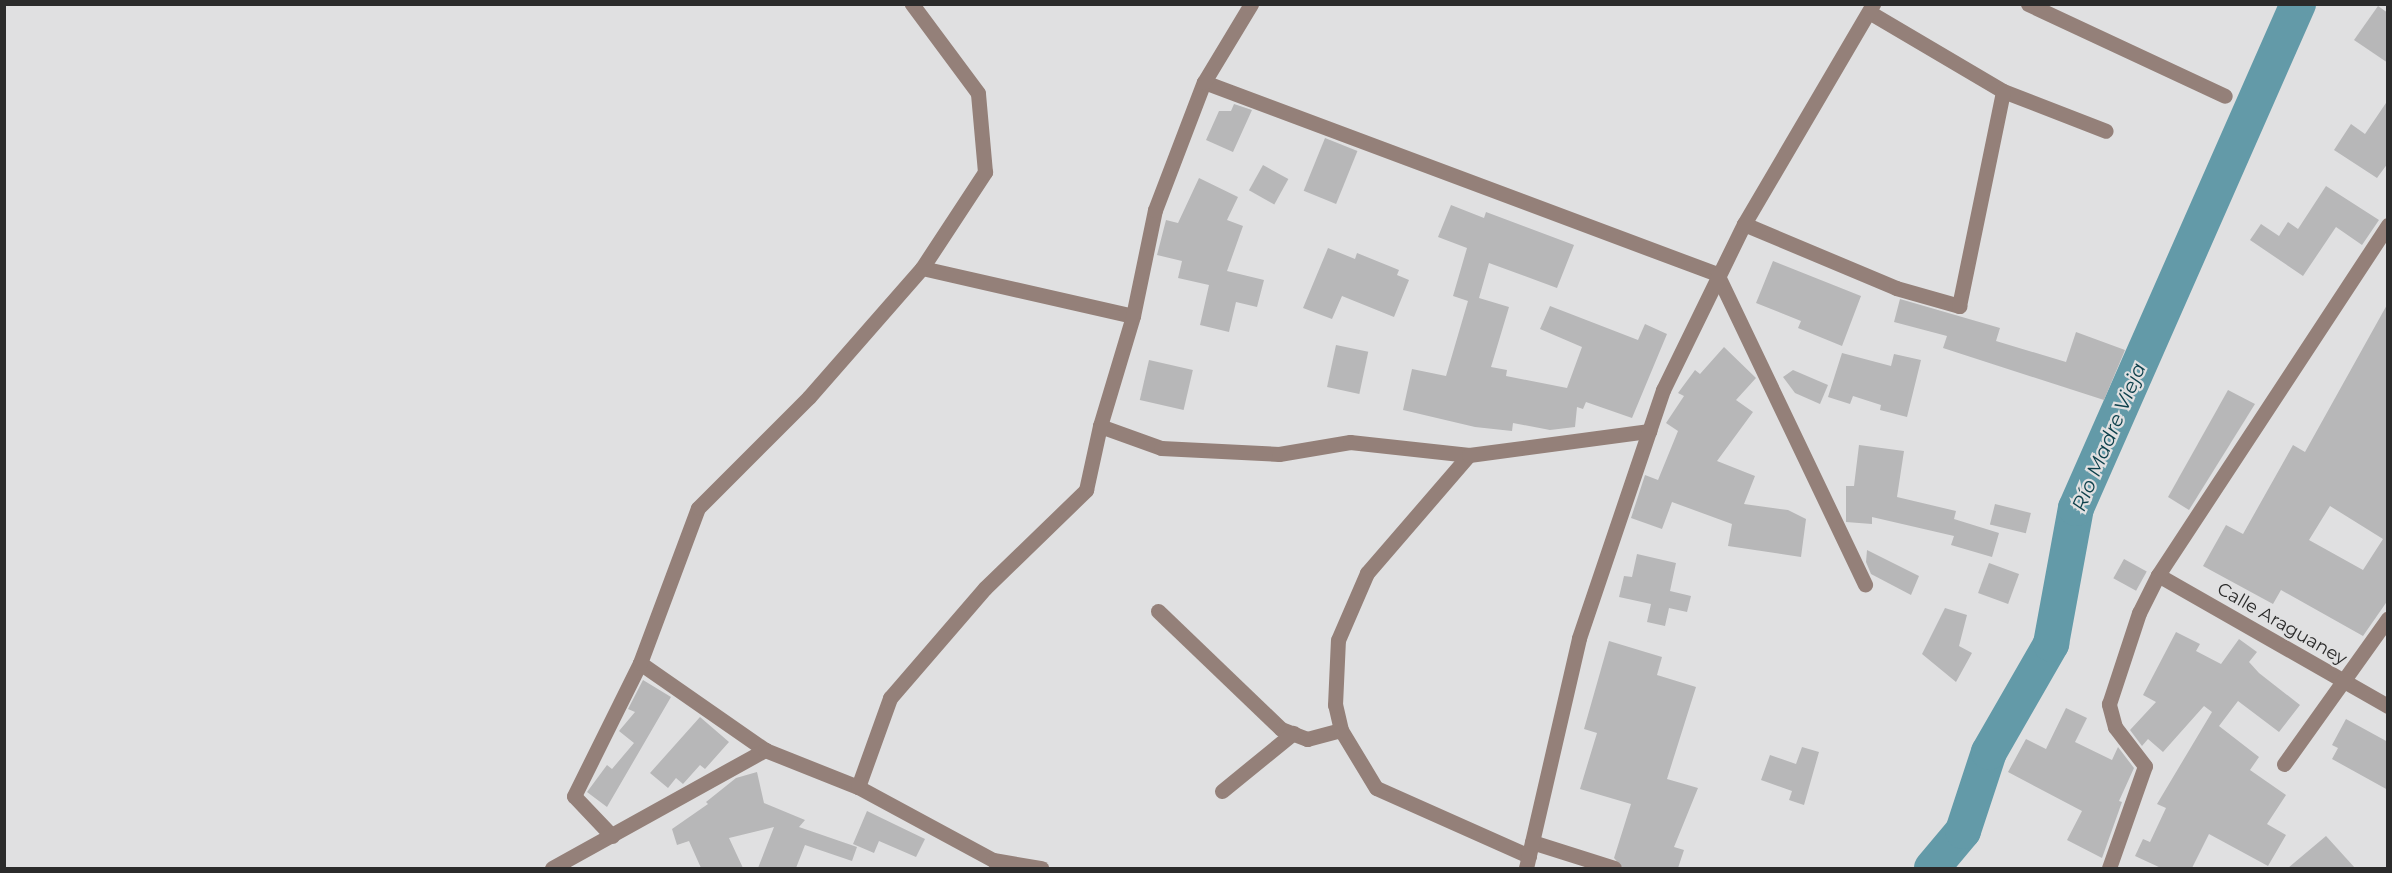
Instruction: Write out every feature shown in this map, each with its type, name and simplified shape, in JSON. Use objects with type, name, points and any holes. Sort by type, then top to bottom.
[{"type":"street","points":[[612,836],[574,796],[640,663],[698,508],[809,397],[922,268],[985,172],[978,93],[912,4]]},
{"type":"street","points":[[858,787],[890,698],[985,588],[1086,490],[1100,426],[1133,316],[1155,210],[1204,82],[1251,4]]},
{"type":"street","points":[[2028,4],[2225,96]]},
{"type":"street","points":[[1529,856],[1579,638],[1663,390],[1744,224],[1871,8],[2003,91],[2106,131]]},
{"type":"street","points":[[1204,82],[1718,274],[1865,584]]},
{"type":"street","points":[[1744,224],[1896,288],[1959,306],[2003,91]]},
{"type":"street","points":[[2109,868],[2145,766],[2115,727],[2109,704],[2121,662],[2158,575],[2388,225]]},
{"type":"street","points":[[922,268],[1133,316]]},
{"type":"street","points":[[1100,426],[1161,448],[1279,454],[1350,442],[1469,455],[1649,431]]},
{"type":"street","points":[[1469,455],[1367,573],[1338,640],[1335,705],[1341,730],[1376,788],[1529,856],[1614,868]]},
{"type":"street","name":"Calle Araguaney","points":[[2158,575],[2388,706]]},
{"type":"street","points":[[1158,610],[1281,729],[1307,739],[1341,730]]},
{"type":"street","points":[[2284,764],[2345,682],[2388,618]]},
{"type":"street","points":[[640,663],[765,750],[858,787],[993,860],[1041,868]]},
{"type":"street","points":[[1222,791],[1293,733]]},
{"type":"street","points":[[552,868],[765,750]]},
{"type":"building","points":[[2378,6],[2388,13],[2388,63],[2354,40]]},
{"type":"building","points":[[2388,100],[2388,163],[2377,178],[2334,150],[2351,124],[2365,134]]},
{"type":"building","points":[[1234,104],[1252,110],[1233,152],[1206,140],[1219,111],[1231,111]]},
{"type":"building","points":[[1325,138],[1357,151],[1336,204],[1304,191]]},
{"type":"building","points":[[1263,165],[1288,179],[1274,204],[1249,190]]},
{"type":"building","points":[[1199,178],[1238,197],[1227,220],[1243,226],[1227,271],[1264,280],[1257,307],[1236,302],[1229,332],[1200,325],[1209,285],[1178,278],[1182,261],[1157,255],[1166,220],[1178,223]]},
{"type":"building","points":[[2326,186],[2379,220],[2362,245],[2336,227],[2303,276],[2250,240],[2261,224],[2279,236],[2288,222],[2298,229]]},
{"type":"building","points":[[1451,205],[1484,218],[1486,212],[1574,245],[1557,288],[1489,263],[1479,298],[1509,307],[1491,367],[1507,370],[1506,376],[1567,388],[1582,347],[1540,329],[1550,306],[1638,340],[1645,324],[1667,334],[1632,418],[1586,402],[1583,409],[1577,407],[1575,427],[1550,430],[1513,423],[1512,431],[1475,427],[1403,410],[1412,369],[1446,376],[1468,301],[1453,296],[1467,248],[1438,237]]},
{"type":"building","points":[[1328,248],[1355,259],[1357,253],[1399,270],[1397,275],[1409,280],[1394,317],[1342,296],[1332,319],[1303,308]]},
{"type":"building","points":[[1773,261],[1861,296],[1842,346],[1798,328],[1801,321],[1756,303]]},
{"type":"building","points":[[1900,299],[2000,328],[1996,341],[2066,362],[2076,332],[2125,350],[2104,400],[1943,348],[1947,336],[1894,322]]},
{"type":"building","points":[[2388,303],[2388,600],[2363,636],[2281,590],[2273,604],[2203,566],[2226,525],[2243,534],[2293,445],[2305,452]],"holes":[[[2330,506],[2383,539],[2363,570],[2309,540]]]},
{"type":"building","points":[[1336,345],[1368,352],[1359,394],[1327,387]]},
{"type":"building","points":[[1724,347],[1756,378],[1736,400],[1753,412],[1717,461],[1755,476],[1744,504],[1788,510],[1806,519],[1801,557],[1728,546],[1732,524],[1672,502],[1662,529],[1631,518],[1645,475],[1658,480],[1678,431],[1666,423],[1684,396],[1678,393],[1695,370],[1700,374]]},
{"type":"building","points":[[1842,353],[1891,366],[1894,354],[1921,360],[1907,417],[1880,410],[1881,405],[1853,396],[1850,404],[1828,397]]},
{"type":"building","points":[[1149,360],[1193,370],[1184,410],[1140,400]]},
{"type":"building","points":[[1793,370],[1828,385],[1820,404],[1795,393],[1783,377]]},
{"type":"building","points":[[2228,390],[2255,404],[2189,510],[2168,497]]},
{"type":"building","points":[[1859,445],[1904,451],[1897,497],[1956,511],[1954,519],[1999,533],[1992,557],[1951,545],[1954,536],[1872,517],[1872,524],[1846,522],[1846,486],[1854,486]]},
{"type":"building","points":[[1995,504],[2031,513],[2026,533],[1990,524]]},
{"type":"building","points":[[1867,550],[1919,576],[1911,595],[1871,574],[1866,562]]},
{"type":"building","points":[[1637,554],[1676,563],[1670,591],[1691,596],[1687,612],[1669,608],[1665,626],[1647,622],[1651,604],[1619,597],[1624,576],[1632,577]]},
{"type":"building","points":[[2124,559],[2147,572],[2136,591],[2113,578]]},
{"type":"building","points":[[1989,563],[2019,574],[2008,604],[1978,593]]},
{"type":"building","points":[[1945,608],[1967,615],[1959,646],[1972,653],[1956,682],[1922,654]]},
{"type":"building","points":[[2176,632],[2200,644],[2196,651],[2221,664],[2239,639],[2257,652],[2249,662],[2259,673],[2300,705],[2279,732],[2238,701],[2219,726],[2259,757],[2250,770],[2286,795],[2267,824],[2286,835],[2268,866],[2209,834],[2192,868],[2161,868],[2135,856],[2143,839],[2150,842],[2166,808],[2157,804],[2212,712],[2204,706],[2163,752],[2148,739],[2142,746],[2130,730],[2156,702],[2143,695]]},
{"type":"building","points":[[1609,641],[1662,657],[1657,675],[1696,687],[1667,779],[1698,788],[1674,847],[1684,850],[1678,868],[1623,868],[1614,858],[1631,804],[1580,789],[1597,733],[1584,729]]},
{"type":"building","points":[[643,680],[671,697],[607,807],[587,792],[607,765],[612,769],[634,743],[619,731],[635,712],[628,709]]},
{"type":"building","points":[[2066,708],[2087,718],[2075,742],[2112,760],[2118,747],[2134,768],[2119,801],[2122,802],[2102,858],[2067,840],[2082,811],[2008,772],[2026,739],[2046,749]]},
{"type":"building","points":[[700,717],[729,742],[705,769],[700,765],[683,784],[676,778],[668,788],[650,773]]},
{"type":"building","points":[[2346,719],[2388,742],[2388,790],[2332,759],[2338,748],[2332,745]]},
{"type":"building","points":[[1802,747],[1819,752],[1804,805],[1789,800],[1792,791],[1761,780],[1770,755],[1796,764]]},
{"type":"building","points":[[757,772],[764,803],[805,820],[799,827],[857,847],[852,861],[805,845],[796,868],[758,868],[774,827],[729,838],[743,868],[701,868],[689,841],[677,845],[672,829],[708,804],[706,802],[736,778]]},
{"type":"building","points":[[867,811],[925,839],[916,857],[879,841],[874,853],[853,844]]},
{"type":"building","points":[[2326,836],[2355,868],[2288,868]]},
{"type":"waterway","name":"Río Madre Vieja","points":[[1932,868],[1963,831],[1989,752],[2051,644],[2076,508],[2298,4]]}]
